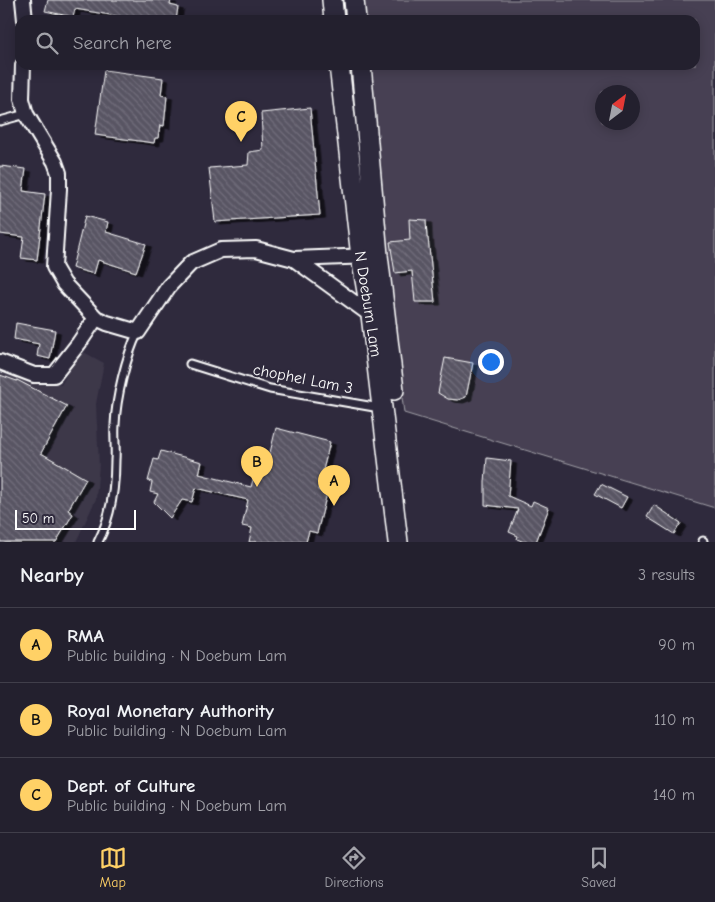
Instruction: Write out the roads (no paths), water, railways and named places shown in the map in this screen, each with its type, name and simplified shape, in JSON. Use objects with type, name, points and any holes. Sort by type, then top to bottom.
[{"type":"main road","points":[[332,0],[334,15]]},
{"type":"main road","points":[[354,0],[356,15]]},
{"type":"main road","name":"N Doebum Lam","points":[[340,70],[379,315],[410,542]]},
{"type":"main road","name":"N Doebum Lam","points":[[361,70],[369,256]]},
{"type":"main road","name":"N Doebum Lam","points":[[379,315],[383,408],[398,542]]},
{"type":"street","points":[[23,0],[24,15]]},
{"type":"street","points":[[23,70],[22,99],[26,114],[55,162],[59,173],[54,267],[64,284],[96,318],[138,332],[170,286],[191,263],[221,250],[256,249],[294,259],[369,256]]},
{"type":"street","points":[[294,259],[379,315]]},
{"type":"street","points":[[0,362],[34,375],[54,375],[80,343],[96,318]]},
{"type":"lane","points":[[0,121],[26,114]]},
{"type":"lane","points":[[98,542],[112,504],[116,461],[114,425],[132,343],[138,332]]},
{"type":"lane","name":"chophel Lam 3","points":[[190,364],[270,389],[383,408]]},
{"type":"place","name":"Dept. of Culture","points":[[241,142]]},
{"type":"place","name":"Royal Monetary Authority","points":[[257,487]]},
{"type":"place","name":"RMA","points":[[334,506]]}]
